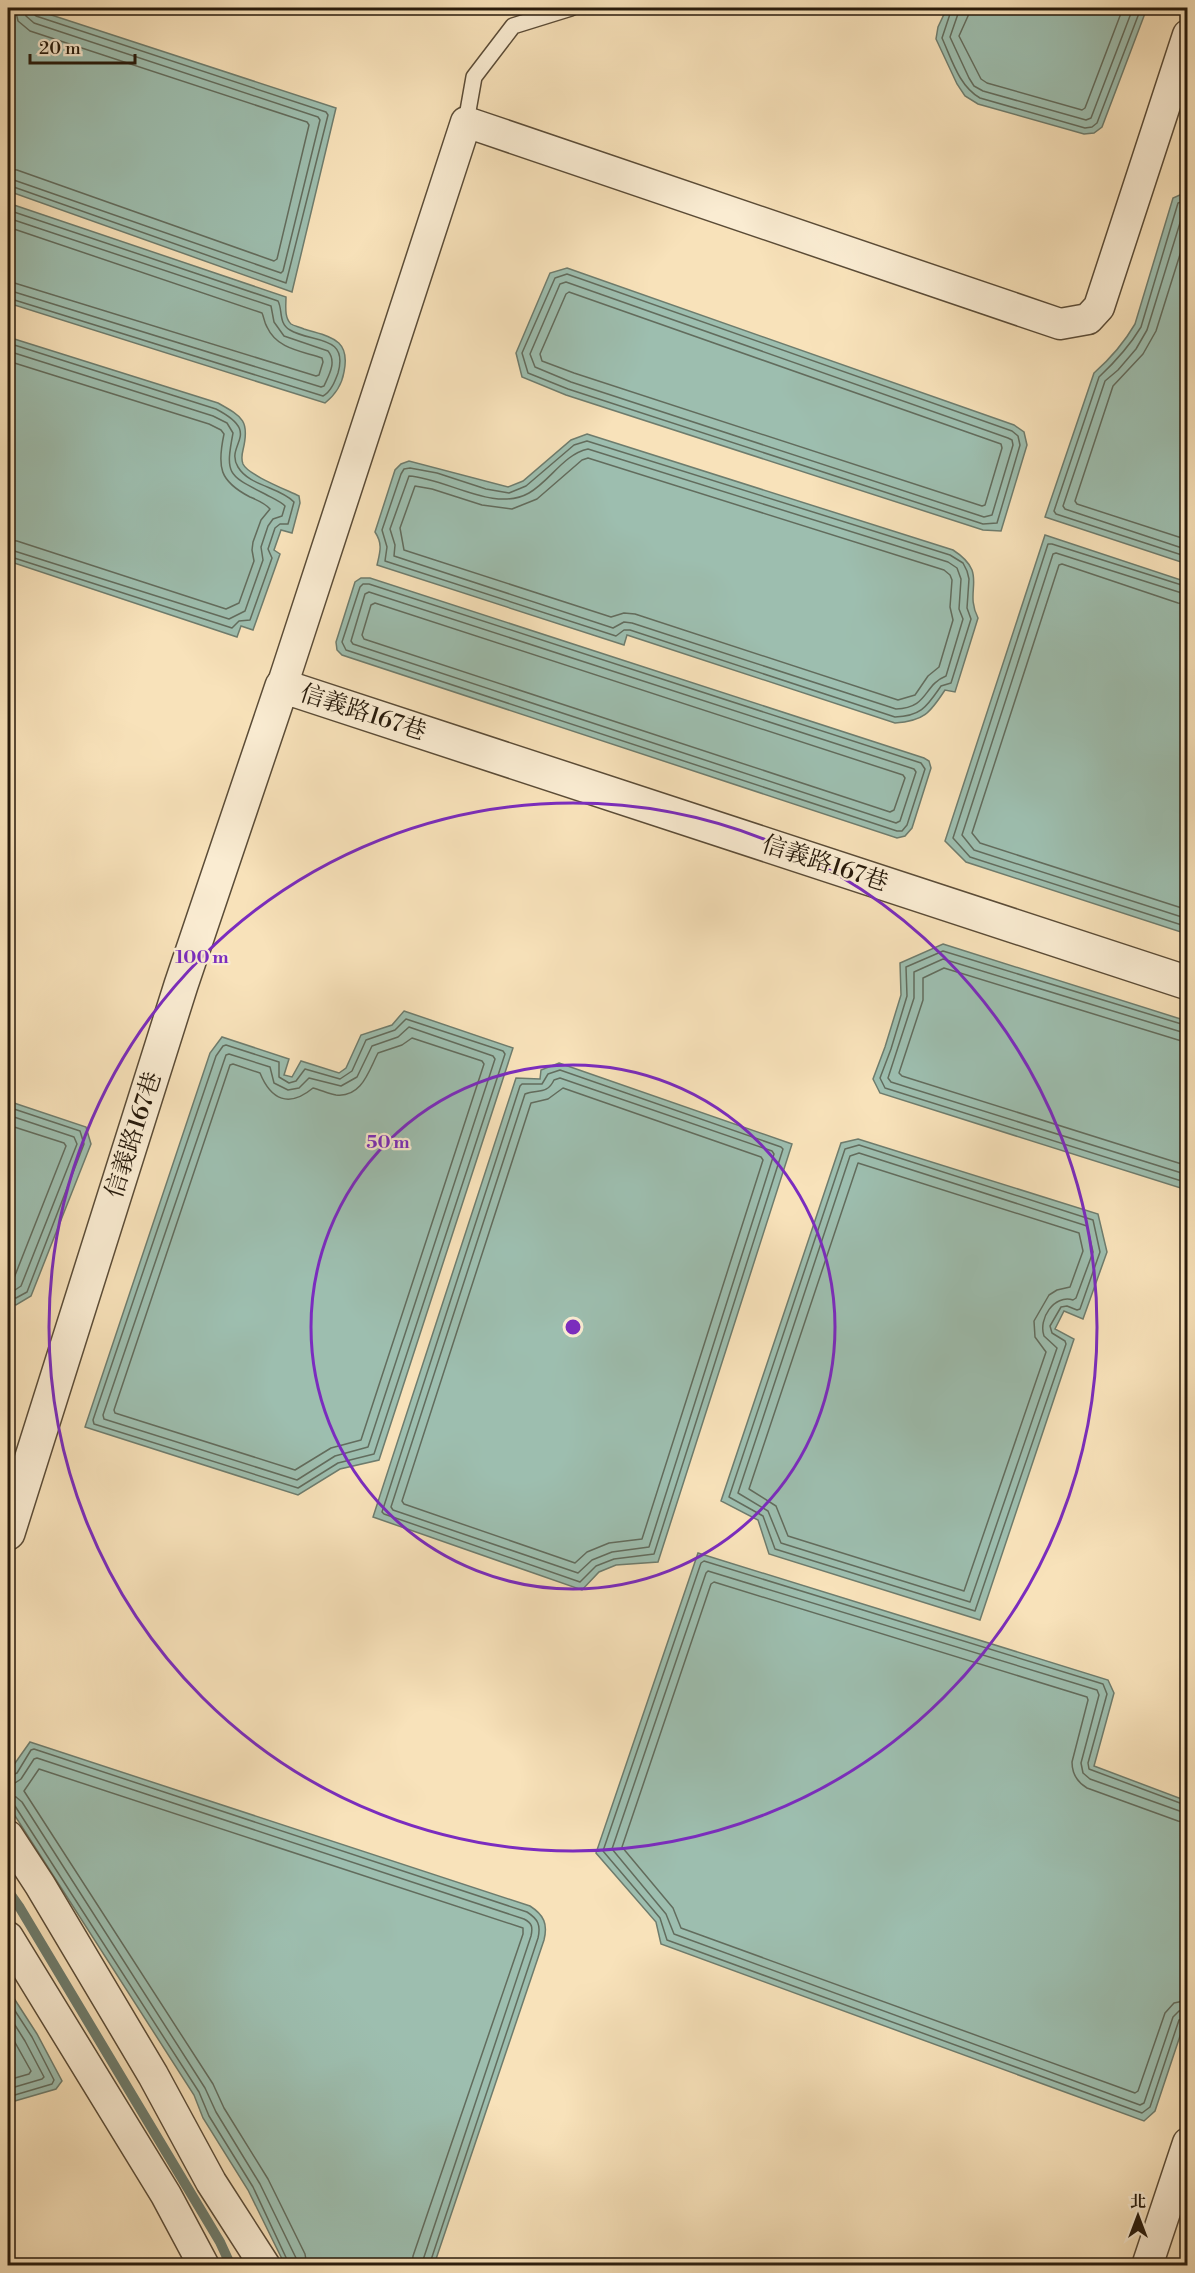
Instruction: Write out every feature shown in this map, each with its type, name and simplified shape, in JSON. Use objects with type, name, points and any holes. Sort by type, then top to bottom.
[{"type":"street","points":[[282,687],[466,122],[1060,324],[1088,319],[1099,307],[1188,35]]},
{"type":"street","name":"信義路167巷","points":[[8,1533],[181,985],[282,687],[1188,983]]},
{"type":"street","points":[[8,1836],[40,1885],[153,2075],[212,2182],[265,2265]]},
{"type":"street","points":[[8,1937],[160,2185],[204,2265]]},
{"type":"street","points":[[1147,2265],[1188,2143]]},
{"type":"lane","points":[[466,122],[474,77],[513,26],[571,8]]},
{"type":"water","points":[[8,8],[30,8],[336,108],[292,292],[8,191]]},
{"type":"water","points":[[947,8],[1147,8],[1102,127],[1094,133],[1084,134],[978,104],[965,96],[936,39],[938,27]]},
{"type":"water","points":[[1182,194],[1188,195],[1187,564],[1045,517],[1094,373],[1117,350],[1135,324],[1173,198]]},
{"type":"water","points":[[8,203],[286,297],[286,315],[291,324],[329,337],[341,346],[345,361],[340,385],[325,403],[8,303]]},
{"type":"water","points":[[567,268],[1014,425],[1024,432],[1027,445],[1001,531],[983,530],[566,395],[522,377],[516,353],[550,273]]},
{"type":"water","points":[[8,337],[218,403],[239,416],[246,432],[243,464],[252,473],[299,496],[300,503],[292,533],[281,530],[274,550],[280,554],[253,630],[241,626],[237,637],[8,561]]},
{"type":"water","points":[[587,434],[953,550],[964,559],[973,574],[974,608],[978,618],[955,692],[945,690],[935,705],[920,718],[895,723],[627,635],[624,645],[377,565],[380,544],[375,532],[395,470],[401,464],[409,461],[508,487],[523,481],[571,440]]},
{"type":"water","points":[[1045,535],[1187,582],[1187,934],[966,862],[945,841]]},
{"type":"water","points":[[361,578],[370,578],[924,758],[929,761],[931,768],[912,828],[905,836],[897,838],[342,655],[337,650],[336,642],[355,582]]},
{"type":"water","points":[[943,944],[1187,1021],[1187,1190],[880,1093],[873,1079],[901,995],[900,963]]},
{"type":"water","points":[[404,1011],[513,1048],[379,1460],[340,1469],[298,1495],[85,1427],[210,1053],[222,1037],[289,1059],[284,1075],[292,1077],[301,1061],[339,1073],[346,1068],[361,1035],[392,1025]]},
{"type":"water","points":[[559,1063],[792,1144],[658,1562],[616,1565],[599,1572],[582,1590],[373,1517],[516,1078],[540,1079],[541,1070]]},
{"type":"water","points":[[8,1101],[86,1127],[91,1144],[31,1296],[16,1305],[8,1302]]},
{"type":"water","points":[[858,1139],[1098,1214],[1107,1252],[1083,1319],[1064,1311],[1055,1329],[1074,1339],[980,1620],[769,1554],[758,1520],[721,1501],[841,1143]]},
{"type":"water","points":[[698,1553],[1108,1680],[1114,1693],[1094,1766],[1187,1801],[1187,2015],[1155,2111],[1144,2121],[661,1944],[656,1922],[596,1853]]},
{"type":"water","points":[[30,1742],[530,1906],[542,1916],[545,1925],[544,1940],[434,2265],[285,2265],[248,2190],[203,2118],[194,2095],[8,1805],[8,1773]]},
{"type":"water","points":[[8,1989],[37,2034],[62,2081],[56,2089],[8,2103]]},
{"type":"waterway","points":[[8,1891],[220,2242],[231,2266]]}]
